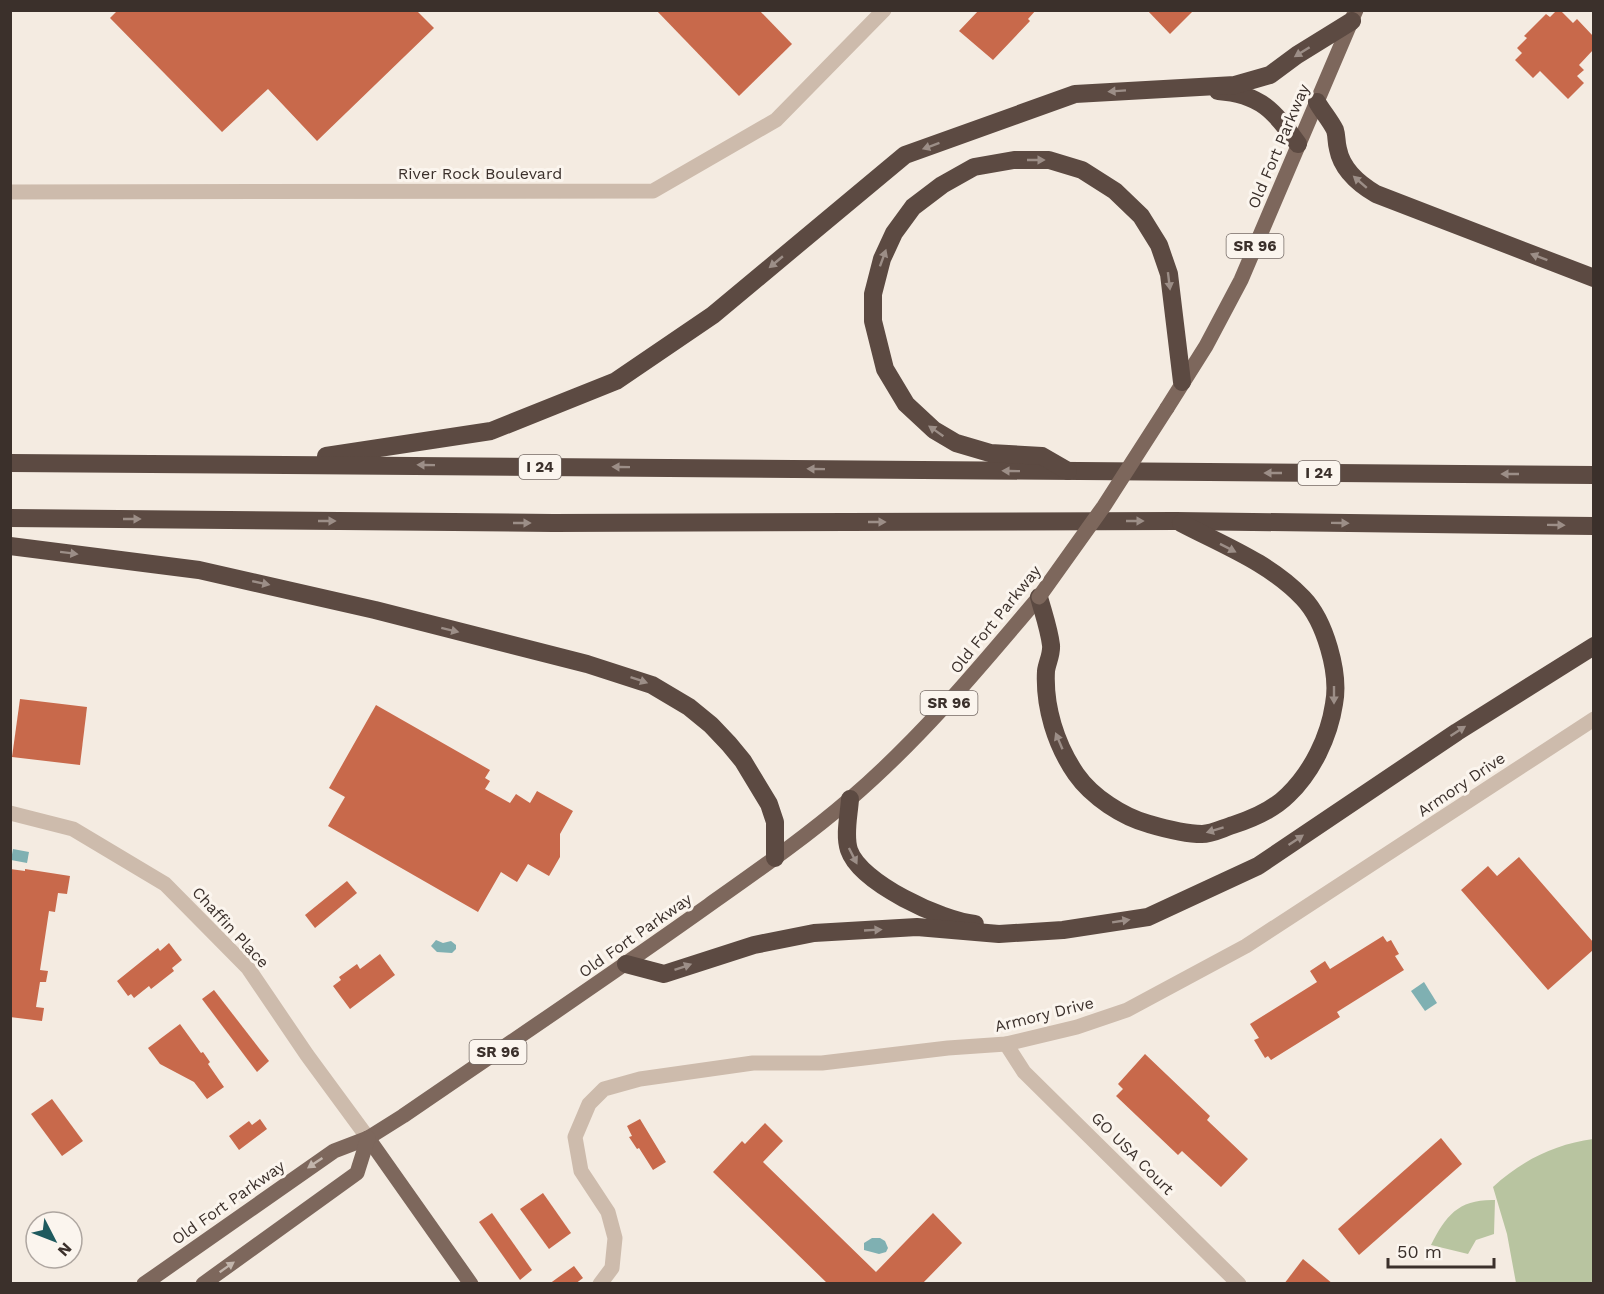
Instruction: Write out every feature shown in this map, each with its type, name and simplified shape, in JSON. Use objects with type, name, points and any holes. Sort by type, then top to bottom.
[{"type":"highway","points":[[1183,89],[1235,85],[1270,75],[1354,16]]},
{"type":"highway","points":[[273,464],[491,431],[616,381],[713,315],[904,155],[1075,94],[1165,88],[1232,92],[1265,104],[1284,123],[1298,144]]},
{"type":"highway","points":[[1317,102],[1336,132],[1342,161],[1353,178],[1376,195],[1593,278]]},
{"type":"highway","points":[[1070,472],[1042,456],[990,453],[956,443],[933,430],[906,404],[885,369],[873,321],[873,294],[886,250],[894,233],[913,207],[942,185],[974,167],[1014,160],[1049,160],[1082,170],[1115,190],[1141,216],[1159,245],[1169,274],[1182,382]]},
{"type":"highway","name":"I 24","points":[[10,464],[273,464],[1593,475]]},
{"type":"highway","points":[[10,518],[542,523],[1176,520],[1593,526]]},
{"type":"highway","points":[[1039,597],[1052,647],[1046,671],[1049,713],[1058,743],[1077,775],[1104,802],[1134,820],[1167,830],[1204,834],[1239,823],[1269,810],[1288,795],[1310,769],[1326,736],[1335,702],[1333,663],[1324,631],[1305,599],[1274,571],[1176,520]]},
{"type":"highway","points":[[10,546],[200,570],[397,616],[586,664],[652,685],[689,707],[711,725],[743,761],[765,796],[775,822],[775,858]]},
{"type":"highway","points":[[626,964],[664,974],[754,945],[814,933],[917,927],[999,934],[1063,930],[1148,917],[1258,866],[1456,732],[1593,646]]},
{"type":"highway","points":[[850,799],[847,833],[849,850],[857,864],[877,881],[914,905],[970,923],[1063,930]]},
{"type":"main road","name":"Old Fort Parkway","points":[[144,1284],[334,1150],[368,1138],[403,1116],[626,964],[775,858],[850,799],[896,758],[954,698],[1039,597],[1104,506],[1206,346],[1240,279],[1354,16]]},
{"type":"main road","points":[[203,1284],[357,1173],[368,1138]]},
{"type":"main road","points":[[368,1138],[471,1284]]},
{"type":"street","name":"River Rock Boulevard","points":[[10,192],[653,191],[776,120],[884,10]]},
{"type":"street","name":"Armory Drive","points":[[600,1284],[612,1268],[615,1238],[608,1212],[581,1171],[575,1137],[589,1104],[604,1089],[640,1079],[753,1063],[822,1063],[948,1048],[1006,1044],[1077,1027],[1127,1010],[1230,956],[1593,719]]},
{"type":"street","name":"Chaffin Place","points":[[10,813],[73,830],[165,884],[248,968],[368,1138]]},
{"type":"street","name":"GO USA Court","points":[[1006,1044],[1024,1072],[1239,1284]]},
{"type":"green space","points":[[1593,1139],[1593,1283],[1516,1283],[1507,1234],[1493,1187],[1515,1169],[1539,1155],[1565,1145]]},
{"type":"green space","points":[[1495,1200],[1494,1234],[1476,1240],[1468,1254],[1431,1245],[1442,1225],[1455,1211],[1472,1202]]},
{"type":"water","points":[[13,849],[29,852],[27,863],[11,860]]},
{"type":"water","points":[[436,940],[443,943],[451,941],[456,945],[456,949],[452,953],[437,952],[431,946]]},
{"type":"water","points":[[1424,982],[1437,1003],[1425,1011],[1411,991]]},
{"type":"water","points":[[872,1238],[885,1241],[888,1248],[886,1252],[879,1254],[864,1250],[864,1243]]},
{"type":"building","points":[[118,10],[416,10],[434,28],[317,141],[268,89],[222,132],[110,18]]},
{"type":"building","points":[[656,10],[759,10],[792,44],[739,96]]},
{"type":"building","points":[[979,10],[1036,10],[1028,19],[1030,21],[993,60],[959,31]]},
{"type":"building","points":[[1147,10],[1194,10],[1170,34]]},
{"type":"building","points":[[1560,10],[1573,23],[1577,19],[1593,36],[1593,50],[1579,65],[1584,70],[1577,76],[1584,83],[1568,99],[1540,71],[1533,78],[1515,60],[1522,53],[1517,48],[1527,38],[1524,36],[1546,14],[1550,17]]},
{"type":"building","points":[[20,699],[87,707],[80,765],[12,757]]},
{"type":"building","points":[[376,705],[490,770],[485,778],[490,781],[485,789],[510,803],[516,794],[530,803],[537,791],[573,811],[560,834],[560,857],[549,876],[528,864],[517,882],[501,872],[478,912],[328,826],[345,797],[329,788]]},
{"type":"building","points":[[1519,857],[1593,942],[1593,950],[1548,990],[1461,890],[1488,866],[1497,876]]},
{"type":"building","points":[[10,869],[70,876],[67,894],[58,893],[55,912],[49,911],[40,970],[48,971],[46,982],[40,982],[36,1007],[44,1008],[42,1021],[10,1017]]},
{"type":"building","points":[[347,881],[357,893],[315,928],[305,915]]},
{"type":"building","points":[[1383,936],[1387,942],[1391,940],[1399,954],[1395,956],[1404,970],[1337,1012],[1340,1017],[1271,1060],[1268,1056],[1265,1058],[1254,1040],[1259,1038],[1250,1024],[1317,982],[1310,971],[1325,961],[1330,969]]},
{"type":"building","points":[[169,943],[182,960],[172,968],[174,971],[151,989],[149,986],[134,998],[131,994],[128,996],[117,981],[158,948],[160,951]]},
{"type":"building","points":[[380,954],[395,975],[350,1009],[333,986],[341,980],[339,977],[357,964],[360,969]]},
{"type":"building","points":[[214,990],[269,1061],[257,1072],[202,999]]},
{"type":"building","points":[[180,1024],[210,1062],[208,1064],[224,1087],[207,1099],[194,1082],[160,1064],[148,1048]]},
{"type":"building","points":[[1145,1054],[1210,1116],[1207,1120],[1248,1159],[1221,1187],[1182,1151],[1178,1155],[1116,1096],[1123,1089],[1118,1084]]},
{"type":"building","points":[[52,1099],[83,1141],[62,1156],[31,1114]]},
{"type":"building","points":[[260,1119],[267,1129],[239,1150],[229,1136],[249,1121],[252,1125]]},
{"type":"building","points":[[640,1119],[666,1162],[653,1170],[629,1137],[632,1136],[627,1126]]},
{"type":"building","points":[[765,1123],[783,1141],[763,1162],[876,1272],[933,1213],[962,1243],[922,1284],[828,1284],[713,1172],[742,1141],[745,1144]]},
{"type":"building","points":[[1441,1138],[1462,1164],[1359,1255],[1338,1229]]},
{"type":"building","points":[[543,1193],[571,1233],[549,1249],[520,1209]]},
{"type":"building","points":[[492,1213],[532,1270],[520,1280],[479,1222]]},
{"type":"building","points":[[1303,1259],[1333,1284],[1284,1284]]},
{"type":"building","points":[[574,1266],[583,1278],[575,1284],[549,1284]]}]
